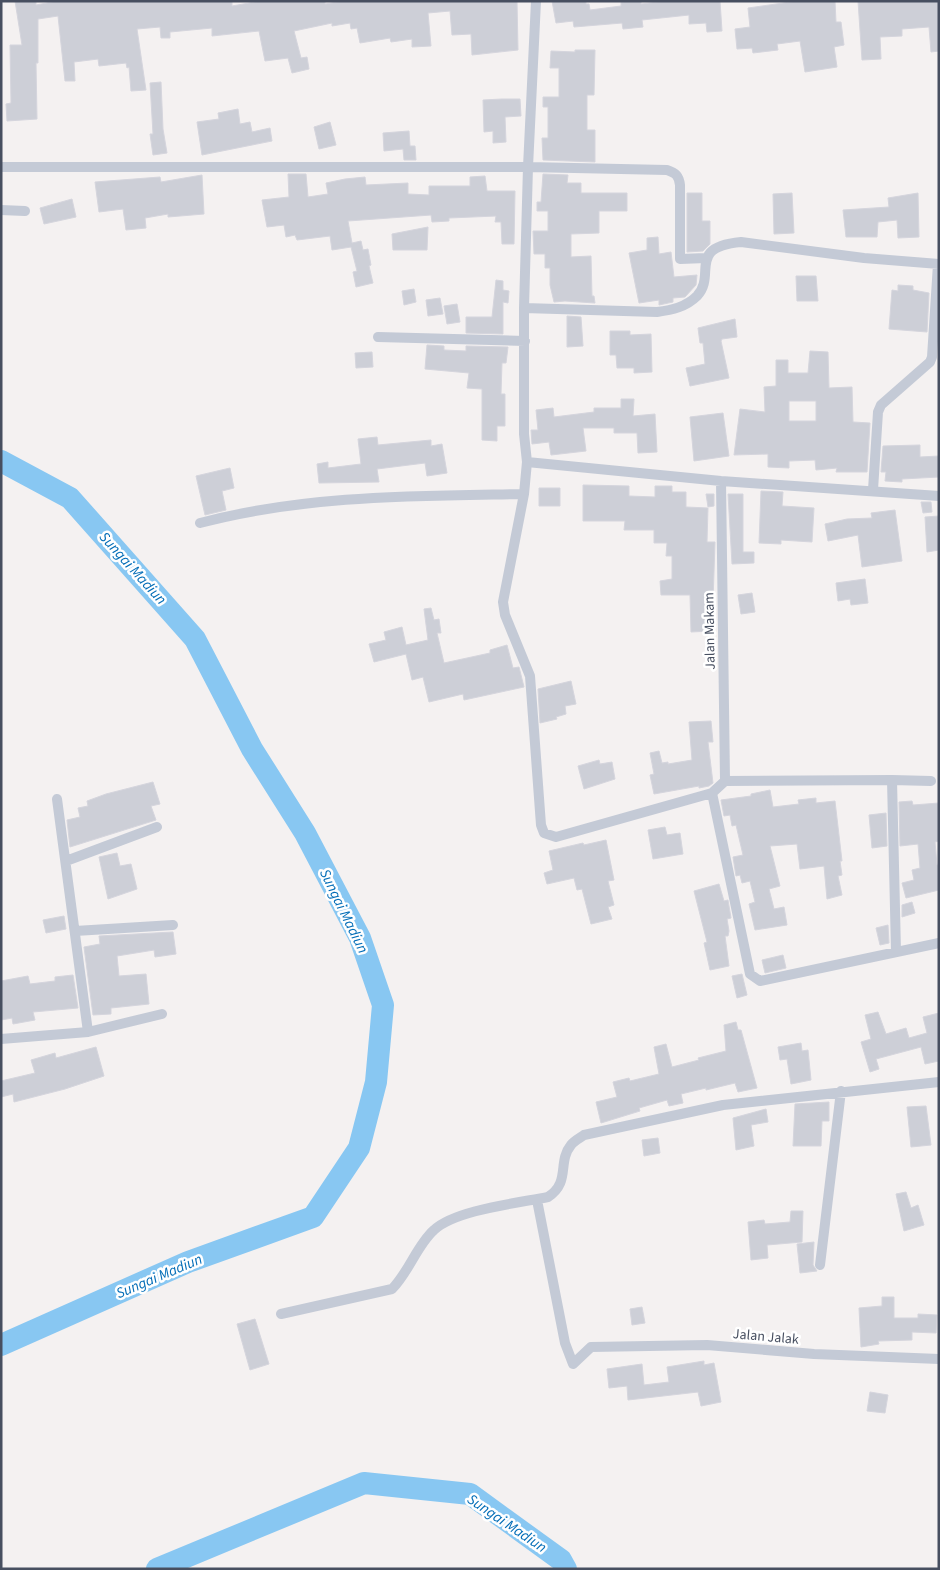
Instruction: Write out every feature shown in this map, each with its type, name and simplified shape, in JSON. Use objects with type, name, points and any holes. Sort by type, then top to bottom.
[{"type":"street","points":[[536,1],[528,166],[524,308],[524,434],[527,462],[524,494],[503,602],[505,616],[530,676],[541,825],[544,833],[556,837],[712,792],[725,781],[931,781]]},
{"type":"street","points":[[1,167],[528,166],[667,170],[674,172],[679,177],[680,259],[706,258]]},
{"type":"street","points":[[1,210],[25,211]]},
{"type":"street","points":[[524,308],[657,312],[678,309],[698,296],[702,286],[706,258],[715,249],[726,244],[741,242],[864,258],[938,264],[932,357],[930,362],[881,405],[878,412],[873,490]]},
{"type":"street","points":[[378,337],[525,341]]},
{"type":"street","points":[[527,462],[721,481],[939,496]]},
{"type":"street","name":"Jalan Makam","points":[[721,481],[725,781]]},
{"type":"street","points":[[200,523],[233,514],[366,497],[524,494]]},
{"type":"street","points":[[892,780],[896,952]]},
{"type":"street","points":[[712,792],[750,974],[754,978],[760,981],[939,944]]},
{"type":"street","points":[[58,799],[88,1032]]},
{"type":"street","points":[[66,861],[158,827]]},
{"type":"street","points":[[75,931],[172,925]]},
{"type":"street","points":[[1,1039],[88,1032],[162,1014]]},
{"type":"street","points":[[282,1314],[392,1289],[400,1281],[432,1231],[442,1224],[462,1215],[548,1197],[557,1191],[562,1180],[571,1145],[584,1135],[724,1104],[939,1082]]},
{"type":"street","points":[[820,1266],[841,1091]]},
{"type":"street","name":"Jalan Jalak","points":[[537,1200],[565,1343],[573,1364],[591,1347],[707,1345],[814,1354],[939,1359]]},
{"type":"building","points":[[15,1],[36,1],[36,5],[57,1],[232,1],[232,6],[260,1],[325,1],[325,4],[343,1],[517,1],[518,50],[472,55],[471,34],[452,35],[450,11],[428,13],[431,46],[412,47],[412,39],[391,42],[390,38],[360,43],[357,28],[351,29],[350,23],[332,26],[332,23],[294,31],[301,58],[307,57],[309,69],[292,73],[288,58],[265,61],[259,31],[212,36],[212,28],[170,32],[170,38],[161,38],[160,27],[137,29],[146,90],[131,91],[129,67],[127,68],[126,63],[99,66],[98,59],[74,62],[75,81],[65,81],[58,16],[38,19],[38,63],[36,63],[37,119],[7,121],[6,104],[11,103],[10,45],[22,45]]},
{"type":"building","points":[[552,1],[586,1],[586,4],[589,4],[590,10],[621,6],[621,2],[630,1],[641,1],[641,4],[666,1],[720,1],[722,31],[707,32],[706,23],[689,24],[689,15],[642,20],[643,27],[623,29],[622,23],[574,27],[573,21],[556,23]]},
{"type":"building","points":[[797,1],[835,1],[836,22],[841,22],[844,45],[834,47],[837,67],[805,72],[800,41],[777,44],[778,50],[753,53],[752,48],[737,49],[735,29],[750,27],[748,8]]},
{"type":"building","points":[[858,1],[939,1],[939,51],[931,52],[929,27],[902,29],[902,36],[880,37],[881,59],[862,60]]},
{"type":"building","points":[[575,50],[595,50],[594,95],[587,95],[587,130],[595,130],[595,162],[543,160],[542,138],[548,138],[548,107],[543,107],[543,97],[559,97],[559,68],[550,68],[551,51],[575,52]]},
{"type":"building","points":[[161,82],[163,129],[167,153],[153,155],[150,134],[153,134],[150,83]]},
{"type":"building","points":[[520,99],[521,116],[505,117],[506,142],[493,143],[493,131],[484,132],[483,100]]},
{"type":"building","points":[[238,109],[240,124],[250,122],[252,132],[270,128],[272,141],[202,155],[197,122],[219,119],[218,113]]},
{"type":"building","points":[[330,122],[336,145],[319,149],[314,127]]},
{"type":"building","points":[[409,131],[410,146],[415,146],[416,160],[404,160],[403,149],[384,151],[383,133]]},
{"type":"building","points":[[288,174],[306,174],[308,197],[328,194],[326,183],[345,179],[365,177],[366,185],[408,183],[408,194],[429,195],[429,186],[470,186],[470,177],[485,176],[487,191],[515,191],[514,244],[502,244],[501,222],[495,222],[496,216],[449,218],[449,221],[432,222],[431,215],[348,221],[352,243],[361,241],[363,250],[368,249],[371,265],[369,266],[373,283],[356,287],[353,272],[357,271],[351,247],[332,250],[330,236],[297,240],[295,235],[286,237],[284,225],[267,227],[262,200],[289,197]]},
{"type":"building","points":[[543,174],[568,175],[567,183],[581,183],[581,193],[627,193],[627,211],[599,211],[599,233],[571,234],[571,257],[591,256],[592,296],[594,296],[595,303],[554,302],[550,285],[550,268],[545,268],[545,254],[534,254],[533,231],[548,231],[548,211],[537,211],[537,202],[541,202]]},
{"type":"building","points":[[202,175],[204,214],[168,217],[168,214],[145,218],[146,228],[126,230],[123,209],[99,212],[95,182],[160,177],[161,182]]},
{"type":"building","points":[[687,193],[702,193],[702,221],[710,221],[710,244],[703,251],[687,252]]},
{"type":"building","points":[[792,193],[794,233],[774,234],[773,194]]},
{"type":"building","points":[[918,193],[919,237],[898,238],[897,220],[878,222],[877,237],[846,237],[843,210],[889,207],[888,198]]},
{"type":"building","points":[[72,199],[76,217],[44,224],[40,208]]},
{"type":"building","points":[[428,227],[427,250],[393,250],[392,234]]},
{"type":"building","points":[[658,237],[659,254],[671,252],[674,277],[697,275],[696,285],[685,297],[673,298],[673,302],[659,305],[659,300],[639,303],[629,253],[647,250],[647,238]]},
{"type":"building","points":[[796,276],[816,276],[818,301],[797,301]]},
{"type":"building","points":[[496,280],[503,281],[503,290],[509,291],[508,303],[503,302],[503,334],[466,333],[466,317],[492,317]]},
{"type":"building","points":[[898,285],[913,286],[913,290],[929,293],[927,332],[889,329],[892,290],[898,291]]},
{"type":"building","points":[[414,289],[416,302],[404,305],[402,291]]},
{"type":"building","points":[[440,298],[443,314],[428,316],[426,300]]},
{"type":"building","points":[[457,304],[460,322],[447,324],[444,306]]},
{"type":"building","points":[[567,316],[581,317],[583,346],[567,347]]},
{"type":"building","points":[[735,319],[737,337],[722,339],[721,341],[729,378],[690,386],[686,368],[705,364],[703,343],[700,343],[698,328]]},
{"type":"building","points":[[610,331],[630,331],[630,335],[651,334],[652,372],[634,373],[634,368],[617,368],[616,355],[610,355]]},
{"type":"building","points":[[427,345],[444,346],[444,350],[466,351],[466,346],[508,347],[506,363],[502,363],[501,394],[505,394],[505,426],[497,426],[497,441],[482,440],[482,389],[467,388],[469,373],[425,369]]},
{"type":"building","points":[[810,351],[828,352],[829,388],[852,387],[853,422],[870,423],[867,472],[836,472],[837,468],[816,470],[815,460],[789,461],[789,468],[768,467],[768,454],[734,455],[740,409],[765,412],[764,387],[776,386],[776,360],[788,360],[788,373],[808,373]],"holes":[[[789,401],[816,401],[816,421],[789,421]]]},
{"type":"building","points":[[372,352],[373,367],[356,368],[355,353]]},
{"type":"building","points":[[621,399],[634,399],[633,416],[655,414],[657,452],[638,453],[637,433],[614,433],[614,428],[583,428],[586,451],[551,455],[549,442],[532,444],[531,430],[538,430],[536,410],[553,408],[554,417],[594,412],[594,408],[621,408]]},
{"type":"building","points":[[723,413],[729,456],[694,461],[690,417]]},
{"type":"building","points":[[377,437],[378,445],[431,440],[431,446],[442,444],[447,473],[427,476],[425,463],[377,469],[379,482],[319,483],[317,464],[328,462],[328,468],[361,464],[358,439]]},
{"type":"building","points":[[920,445],[920,457],[939,456],[939,477],[902,479],[902,482],[885,481],[886,472],[881,472],[883,446]]},
{"type":"building","points":[[230,468],[234,488],[222,491],[226,510],[205,515],[196,476]]},
{"type":"building","points":[[583,485],[629,486],[629,496],[655,497],[655,486],[672,486],[672,492],[686,492],[686,507],[708,508],[707,542],[715,542],[712,631],[691,632],[690,595],[661,595],[660,581],[672,579],[672,556],[666,556],[667,543],[654,543],[654,530],[624,530],[625,521],[583,521]]},
{"type":"building","points":[[539,488],[560,488],[560,506],[539,506]]},
{"type":"building","points":[[761,491],[783,492],[782,506],[814,508],[812,542],[781,540],[781,544],[759,543]]},
{"type":"building","points":[[706,494],[714,494],[714,506],[708,507]]},
{"type":"building","points":[[728,494],[743,494],[743,552],[754,552],[754,563],[732,564]]},
{"type":"building","points":[[921,502],[931,502],[932,512],[923,513]]},
{"type":"building","points":[[895,510],[902,561],[862,567],[858,535],[828,541],[825,524],[847,519],[872,518],[871,513]]},
{"type":"building","points":[[939,516],[939,550],[927,552],[925,517]]},
{"type":"building","points":[[865,579],[868,603],[851,605],[850,599],[838,601],[836,583]]},
{"type":"building","points":[[752,593],[755,612],[741,614],[738,595]]},
{"type":"building","points":[[431,608],[434,620],[439,619],[441,633],[437,633],[444,663],[490,653],[490,650],[507,645],[513,668],[519,667],[524,687],[464,700],[463,694],[429,702],[423,677],[412,680],[406,654],[374,662],[369,644],[386,640],[384,632],[402,627],[406,645],[428,640],[424,609]]},
{"type":"building","points":[[571,681],[576,704],[565,706],[566,714],[556,717],[557,719],[540,723],[538,689]]},
{"type":"building","points":[[711,721],[713,742],[708,742],[713,783],[699,788],[699,786],[654,794],[650,775],[654,774],[650,753],[659,751],[662,763],[668,762],[668,764],[692,760],[689,722]]},
{"type":"building","points":[[599,760],[600,764],[612,762],[615,779],[584,789],[578,766]]},
{"type":"building","points":[[153,782],[160,804],[151,806],[156,820],[70,847],[67,820],[80,817],[78,808],[88,806],[87,801],[106,794]]},
{"type":"building","points":[[770,790],[773,807],[799,804],[798,800],[816,798],[816,803],[835,801],[842,861],[840,861],[842,875],[838,876],[842,895],[827,899],[824,866],[800,869],[797,844],[770,846],[780,886],[769,889],[774,909],[784,907],[787,925],[755,930],[749,904],[755,902],[750,881],[742,883],[740,875],[736,876],[733,857],[743,855],[736,825],[732,826],[730,815],[724,816],[721,800],[751,796],[751,794]]},
{"type":"building","points":[[912,801],[913,805],[939,803],[939,841],[935,842],[937,865],[939,865],[939,890],[906,898],[902,883],[914,880],[912,870],[920,868],[918,844],[900,846],[899,802]]},
{"type":"building","points":[[886,813],[887,846],[872,848],[869,815]]},
{"type":"building","points":[[665,827],[667,835],[680,833],[683,854],[653,859],[648,830]]},
{"type":"building","points":[[606,840],[614,880],[608,881],[614,905],[608,907],[612,919],[591,924],[582,889],[577,890],[574,878],[547,884],[544,873],[553,870],[549,851]]},
{"type":"building","points":[[117,853],[120,866],[131,864],[137,889],[108,899],[99,857]]},
{"type":"building","points":[[719,884],[724,901],[728,900],[731,918],[727,919],[729,931],[728,936],[725,936],[729,966],[710,970],[704,943],[707,942],[694,891]]},
{"type":"building","points":[[912,902],[915,913],[902,917],[902,905]]},
{"type":"building","points":[[64,916],[66,929],[46,933],[43,920]]},
{"type":"building","points":[[888,925],[889,943],[880,945],[876,928]]},
{"type":"building","points":[[173,932],[176,954],[155,957],[154,950],[117,956],[119,976],[146,974],[149,1004],[111,1008],[111,1014],[93,1015],[84,947],[100,944],[99,936]]},
{"type":"building","points":[[783,955],[786,968],[765,973],[762,960]]},
{"type":"building","points":[[742,974],[747,995],[737,998],[732,976]]},
{"type":"building","points":[[73,975],[78,1008],[33,1012],[35,1020],[13,1024],[12,1018],[1,1020],[1,981],[28,976],[30,984],[55,981],[55,977]]},
{"type":"building","points":[[878,1012],[886,1034],[906,1028],[909,1038],[927,1033],[923,1017],[939,1013],[939,1061],[925,1064],[921,1047],[876,1059],[879,1069],[870,1072],[861,1042],[871,1039],[865,1015]]},
{"type":"building","points":[[736,1022],[738,1030],[741,1030],[757,1088],[738,1092],[735,1083],[706,1090],[706,1088],[681,1094],[683,1103],[669,1106],[667,1100],[639,1108],[640,1111],[601,1123],[596,1102],[617,1097],[613,1082],[629,1078],[630,1081],[659,1074],[654,1047],[666,1044],[672,1067],[699,1060],[698,1058],[726,1051],[724,1025]]},
{"type":"building","points":[[801,1043],[802,1051],[808,1050],[811,1080],[791,1084],[787,1059],[780,1060],[778,1047]]},
{"type":"building","points":[[96,1047],[104,1076],[65,1089],[14,1102],[13,1094],[1,1097],[1,1081],[35,1073],[31,1060],[55,1053],[56,1058]]},
{"type":"building","points":[[829,1102],[829,1121],[822,1121],[821,1146],[793,1146],[795,1104]]},
{"type":"building","points":[[926,1106],[931,1145],[911,1147],[907,1107]]},
{"type":"building","points":[[766,1109],[768,1122],[751,1125],[754,1146],[736,1150],[733,1118]]},
{"type":"building","points":[[658,1138],[660,1153],[644,1156],[642,1140]]},
{"type":"building","points":[[906,1192],[911,1208],[918,1205],[924,1225],[904,1231],[896,1194]]},
{"type":"building","points":[[791,1211],[803,1211],[802,1242],[767,1245],[768,1258],[751,1260],[748,1222],[764,1220],[765,1224],[790,1222]]},
{"type":"building","points":[[814,1242],[813,1265],[817,1271],[800,1273],[797,1244]]},
{"type":"building","points":[[882,1297],[894,1297],[894,1318],[918,1318],[918,1314],[937,1315],[936,1333],[912,1332],[912,1340],[878,1341],[879,1344],[861,1347],[859,1308],[882,1306]]},
{"type":"building","points":[[642,1307],[645,1323],[632,1325],[630,1309]]},
{"type":"building","points":[[255,1319],[269,1364],[250,1370],[237,1324]]},
{"type":"building","points":[[704,1361],[704,1365],[714,1363],[721,1402],[701,1406],[698,1392],[628,1400],[627,1386],[609,1388],[607,1369],[642,1364],[644,1385],[669,1382],[667,1367]]},
{"type":"building","points":[[870,1392],[888,1395],[885,1413],[867,1411]]},
{"type":"waterway","name":"Sungai Madiun","points":[[1,461],[70,498],[195,639],[252,749],[305,833],[360,938],[383,1005],[376,1082],[359,1148],[313,1217],[188,1262],[1,1345]]},
{"type":"waterway","name":"Sungai Madiun","points":[[157,1569],[364,1483],[470,1494],[561,1560],[566,1569]]}]
